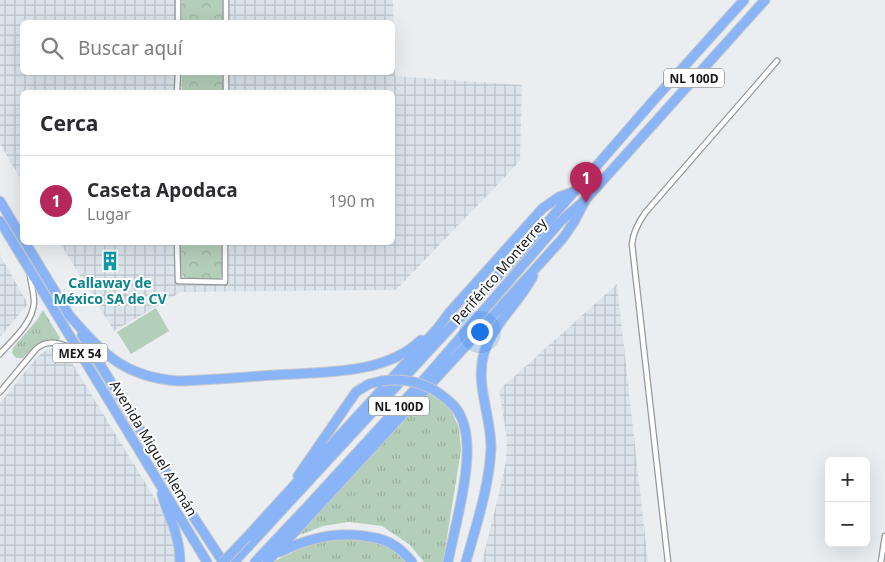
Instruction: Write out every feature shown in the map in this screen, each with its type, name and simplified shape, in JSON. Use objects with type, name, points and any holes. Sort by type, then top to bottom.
[{"type":"highway","name":"Periférico Monterrey","points":[[234,562],[250,540],[545,225],[744,0]]},
{"type":"highway","name":"Periférico Monterrey","points":[[264,559],[427,376],[560,222],[586,199],[766,0]]},
{"type":"highway","points":[[68,314],[102,351],[131,370],[152,378],[178,381],[346,370],[380,364],[391,360],[419,342],[449,313],[543,208],[559,197],[575,191]]},
{"type":"highway","points":[[264,559],[453,360],[537,267],[569,230],[586,199]]},
{"type":"highway","points":[[0,201],[20,235]]},
{"type":"highway","name":"Avenida Miguel Alemán","points":[[0,221],[207,562]]},
{"type":"highway","name":"Avenida Miguel Alemán","points":[[27,245],[223,562]]},
{"type":"highway","points":[[466,562],[487,482],[491,458],[490,432],[481,385],[483,354],[488,342],[509,310],[524,292],[537,267]]},
{"type":"highway","points":[[283,498],[438,329],[449,313]]},
{"type":"highway","points":[[223,562],[250,540],[283,498],[356,392],[369,384],[397,379],[427,386],[440,394],[450,402],[461,416],[464,426],[467,458],[462,494],[448,562]]},
{"type":"highway","points":[[160,486],[176,535],[180,551],[180,562]]},
{"type":"highway","points":[[264,559],[318,537],[346,534],[367,536],[386,541],[406,554],[412,562]]},
{"type":"street","points":[[178,0],[178,20]]},
{"type":"street","points":[[226,0],[226,20]]},
{"type":"street","points":[[668,562],[632,236],[645,213],[777,61]]},
{"type":"street","points":[[178,75],[178,90]]},
{"type":"street","points":[[226,75],[226,90]]},
{"type":"street","points":[[177,245],[178,281],[216,282],[225,282],[225,245]]},
{"type":"street","points":[[0,354],[28,322],[32,312],[34,296],[30,280],[30,269]]},
{"type":"street","points":[[0,392],[36,350],[44,344],[54,342],[79,350]]},
{"type":"street","points":[[881,562],[885,536]]},
{"type":"shaded area","points":[[0,0],[393,0],[394,20],[20,20],[20,75],[395,75],[522,85],[520,161],[396,290],[181,292],[114,331],[61,245],[395,245],[395,90],[20,90],[20,178],[0,144]]},
{"type":"shaded area","points":[[0,255],[28,304],[0,337]]},
{"type":"shaded area","points":[[617,284],[648,562],[482,562],[506,461],[507,439],[499,390]]},
{"type":"shaded area","points":[[48,349],[61,349],[66,353],[168,520],[177,550],[176,562],[0,562],[0,403],[38,356]]},
{"type":"green space","points":[[182,0],[223,0],[223,20],[182,20]]},
{"type":"green space","points":[[182,75],[223,75],[223,90],[182,90]]},
{"type":"green space","points":[[180,245],[222,245],[222,274],[217,280],[195,280],[188,278],[184,276],[180,265]]},
{"type":"green space","points":[[156,308],[169,331],[131,354],[117,332]]},
{"type":"green space","points":[[43,310],[60,338],[58,341],[42,341],[23,358],[16,358],[12,353],[13,348]]},
{"type":"green space","points":[[428,393],[451,410],[459,428],[461,450],[443,562],[424,562],[410,545],[382,526],[349,522],[323,526],[292,538]]},
{"type":"green space","points":[[359,537],[392,547],[407,562],[273,562],[303,547],[319,542],[335,538]]},
{"type":"place","name":"Caseta Apodaca","points":[[586,203]]},
{"type":"place","name":"Callaway de México SA de CV","points":[[110,261]]}]
